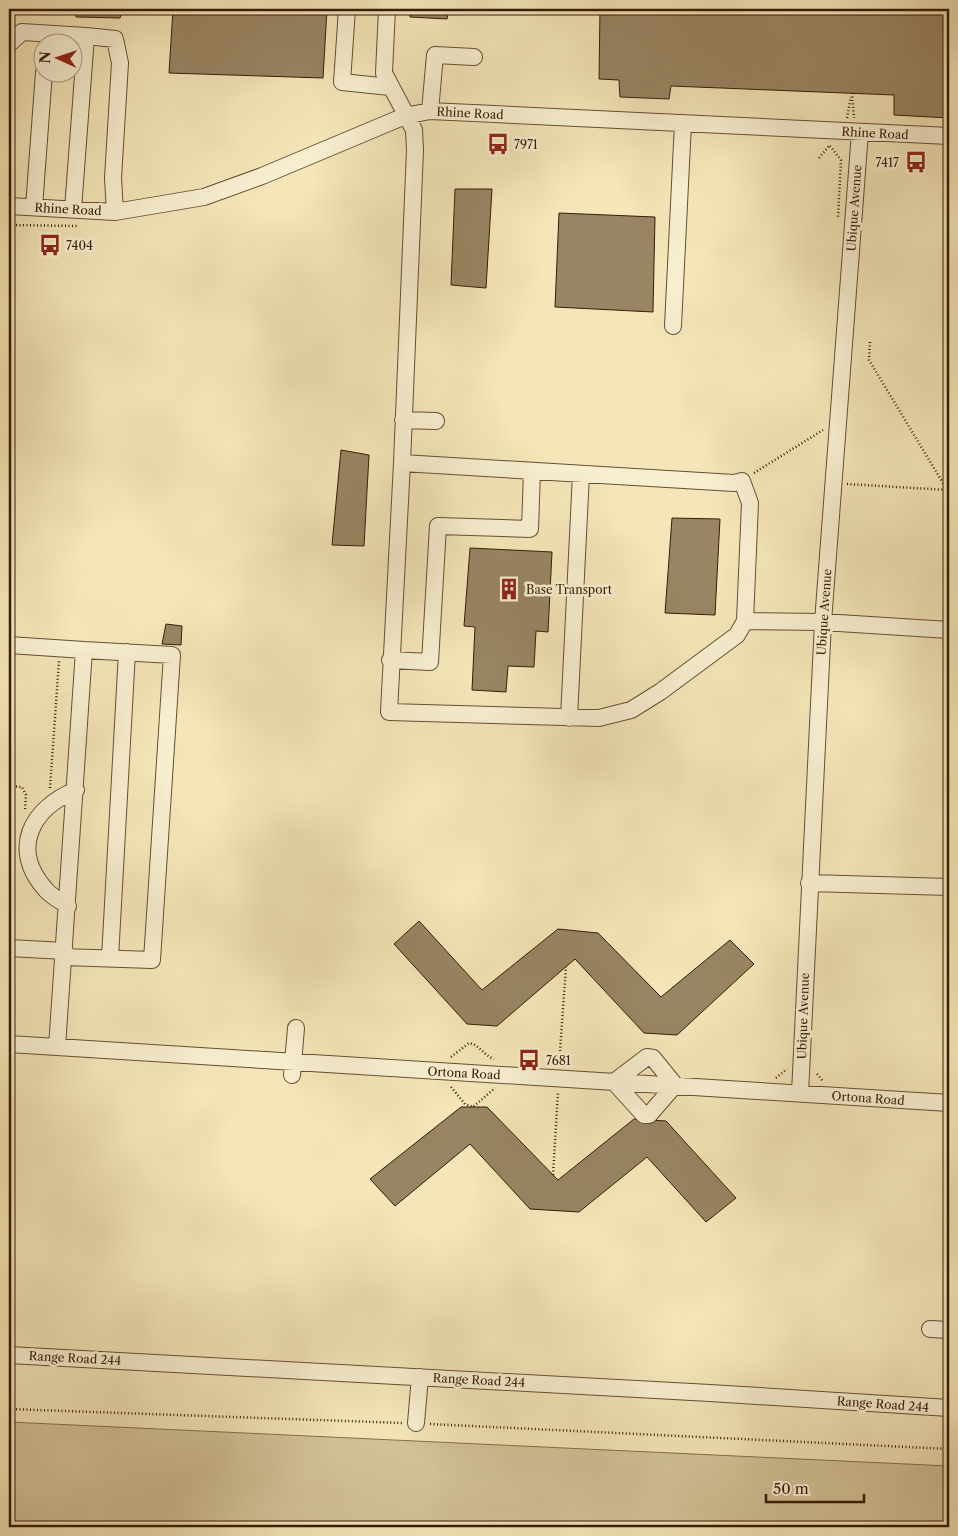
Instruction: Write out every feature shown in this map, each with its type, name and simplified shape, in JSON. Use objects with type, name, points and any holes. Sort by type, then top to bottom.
[{"type":"street","points":[[347,9],[342,82],[390,87]]},
{"type":"street","points":[[387,9],[384,74],[414,130],[415,150],[402,463],[388,712],[599,718],[631,710],[660,692],[737,635],[745,621],[750,503],[742,481],[734,483],[402,463]]},
{"type":"street","points":[[9,44],[22,32],[32,34]]},
{"type":"street","points":[[82,36],[115,39],[120,63],[113,178],[116,212]]},
{"type":"street","points":[[73,209],[86,36]]},
{"type":"street","points":[[430,110],[435,55],[474,57]]},
{"type":"street","points":[[34,207],[43,82]]},
{"type":"street","name":"Rhine Road","points":[[9,206],[116,212],[204,197],[262,176],[405,116],[430,110],[683,123],[859,139],[949,136]]},
{"type":"street","points":[[673,326],[683,123]]},
{"type":"street","name":"Ubique Avenue","points":[[800,1093],[823,622],[859,139]]},
{"type":"street","points":[[403,420],[436,421]]},
{"type":"street","points":[[390,660],[430,662],[438,526],[530,529],[532,471]]},
{"type":"street","points":[[569,718],[581,474]]},
{"type":"street","points":[[745,621],[823,622],[949,630]]},
{"type":"street","points":[[9,646],[172,655],[152,960],[110,958],[9,948]]},
{"type":"street","points":[[57,1047],[65,954],[84,650]]},
{"type":"street","points":[[110,958],[127,652]]},
{"type":"street","points":[[68,906],[46,891],[27,858],[29,829],[57,798],[76,790]]},
{"type":"street","points":[[809,883],[949,887]]},
{"type":"street","points":[[293,1069],[296,1028]]},
{"type":"street","name":"Ortona Road","points":[[9,1044],[293,1069],[675,1085],[949,1103]]},
{"type":"street","points":[[647,1057],[653,1058],[675,1085],[658,1107],[649,1115],[644,1114],[614,1082],[647,1057]]},
{"type":"street","points":[[930,1329],[949,1330]]},
{"type":"street","name":"Range Road 244","points":[[9,1354],[949,1408]]},
{"type":"street","points":[[416,1423],[420,1377]]},
{"type":"path","points":[[823,146],[859,139],[854,119],[852,93]]},
{"type":"path","points":[[830,146],[841,160],[837,228]]},
{"type":"path","points":[[9,225],[79,226]]},
{"type":"path","points":[[870,342],[869,360],[949,492]]},
{"type":"path","points":[[742,481],[825,429],[824,439]]},
{"type":"path","points":[[844,484],[949,492]]},
{"type":"path","points":[[9,786],[22,787],[26,794],[24,814]]},
{"type":"path","points":[[559,1069],[566,967]]},
{"type":"path","points":[[770,1080],[784,1073],[790,1063]]},
{"type":"path","points":[[9,1409],[416,1423],[949,1449]]},
{"type":"shaded area","points":[[9,1422],[949,1466],[949,1527],[9,1527]]},
{"type":"building","points":[[76,9],[123,9],[120,18],[76,17]]},
{"type":"building","points":[[173,9],[327,9],[323,78],[169,73]]},
{"type":"building","points":[[410,9],[486,9],[486,12],[449,10],[447,19],[410,17]]},
{"type":"building","points":[[600,9],[949,9],[949,118],[894,115],[894,95],[671,86],[669,99],[620,97],[619,80],[599,79]]},
{"type":"building","points":[[455,189],[492,189],[486,288],[451,285]]},
{"type":"building","points":[[559,213],[655,217],[653,312],[555,307]]},
{"type":"building","points":[[341,450],[369,455],[364,546],[332,545]]},
{"type":"building","points":[[672,518],[720,519],[715,615],[665,613]]},
{"type":"building","name":"Base Transport","points":[[470,548],[552,552],[548,632],[536,631],[534,667],[508,666],[506,692],[472,690],[475,627],[464,626]]},
{"type":"building","points":[[166,624],[182,626],[181,645],[162,644]]},
{"type":"building","points":[[9,793],[12,793],[9,836]]},
{"type":"building","points":[[419,921],[482,990],[558,929],[598,933],[661,997],[730,940],[754,964],[677,1035],[644,1033],[575,959],[497,1026],[467,1024],[394,944]]},
{"type":"building","points":[[461,1107],[487,1107],[558,1180],[634,1119],[666,1121],[736,1198],[706,1222],[647,1157],[579,1212],[530,1209],[470,1144],[395,1206],[370,1179]]},
{"type":"place","name":"7971","points":[[498,144]]},
{"type":"place","name":"7417","points":[[916,162]]},
{"type":"place","name":"7404","points":[[50,245]]},
{"type":"place","name":"Base Transport","points":[[509,589]]},
{"type":"place","name":"7681","points":[[529,1060]]}]
